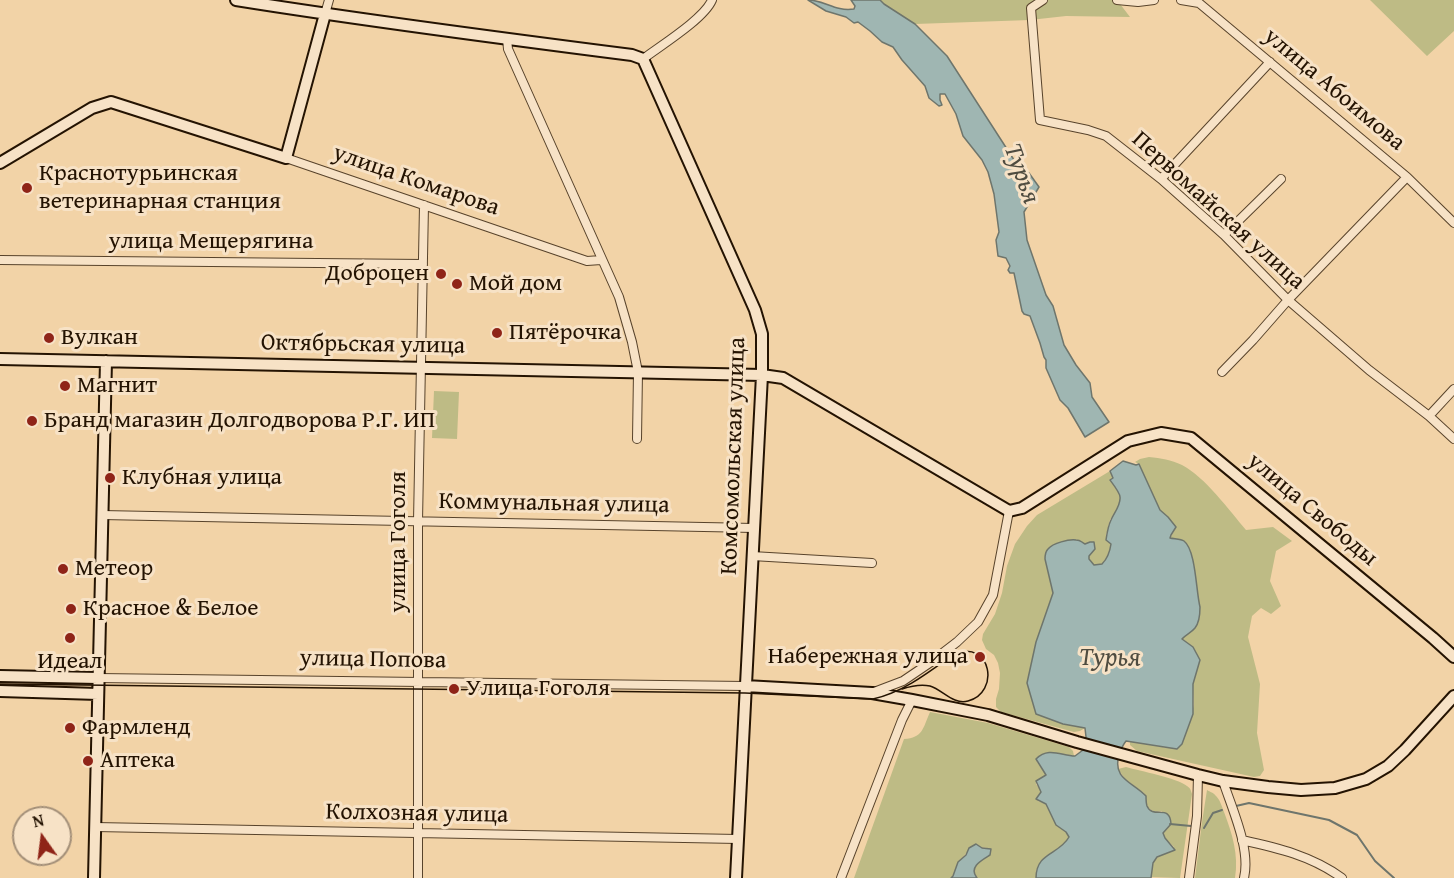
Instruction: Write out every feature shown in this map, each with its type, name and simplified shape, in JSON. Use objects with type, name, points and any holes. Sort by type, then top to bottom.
[{"type":"main road","points":[[236,0],[632,55],[643,59]]},
{"type":"main road","points":[[286,158],[325,14]]},
{"type":"main road","name":"Комсомольская улица","points":[[643,59],[755,310],[762,334],[762,375],[736,878]]},
{"type":"main road","name":"улица Комарова","points":[[0,163],[92,108],[111,102],[286,158]]},
{"type":"main road","name":"Октябрьская улица","points":[[0,359],[762,375],[783,378],[1009,511]]},
{"type":"main road","points":[[93,878],[106,361]]},
{"type":"main road","name":"улица Свободы","points":[[1009,511],[1022,508],[1128,441],[1161,433],[1191,438],[1454,657]]},
{"type":"main road","points":[[1433,638],[1454,645]]},
{"type":"main road","name":"улица Попова","points":[[0,676],[98,678]]},
{"type":"main road","points":[[745,686],[872,693],[912,700],[988,715],[1077,742],[1223,781],[1301,790],[1335,788],[1366,779],[1388,766],[1454,696]]},
{"type":"main road","points":[[0,691],[98,694]]},
{"type":"street","points":[[325,14],[329,0]]},
{"type":"street","points":[[643,59],[693,21],[710,5],[712,0]]},
{"type":"street","name":"Первомайская улица","points":[[1043,0],[1031,8],[1041,120],[1106,136],[1161,179],[1224,235],[1288,300],[1454,439]]},
{"type":"street","points":[[1117,0],[1138,2],[1154,0]]},
{"type":"street","name":"улица Абоимова","points":[[1181,0],[1199,3],[1407,177],[1454,223]]},
{"type":"street","points":[[507,39],[508,49],[619,297],[638,372],[637,439]]},
{"type":"street","points":[[1161,179],[1270,62]]},
{"type":"street","name":"улица Комарова","points":[[286,158],[587,261],[601,260]]},
{"type":"street","points":[[1222,372],[1407,177]]},
{"type":"street","points":[[1224,235],[1281,179]]},
{"type":"street","name":"улица Гоголя","points":[[418,878],[418,521],[424,205]]},
{"type":"street","name":"улица Мещерягина","points":[[0,260],[423,264]]},
{"type":"street","points":[[1429,416],[1454,389]]},
{"type":"street","points":[[872,693],[903,681],[932,662],[978,622],[993,595],[1009,511]]},
{"type":"street","name":"Коммунальная улица","points":[[102,514],[754,528]]},
{"type":"street","points":[[752,556],[872,563]]},
{"type":"street","name":"улица Попова","points":[[98,678],[745,686]]},
{"type":"street","points":[[841,878],[902,720],[912,700]]},
{"type":"street","points":[[1189,878],[1197,816],[1198,775]]},
{"type":"street","points":[[1223,781],[1242,840],[1247,868],[1244,878]]},
{"type":"street","name":"Колхозная улица","points":[[95,827],[738,839]]},
{"type":"street","points":[[1242,840],[1302,856],[1342,878]]},
{"type":"shaded area","points":[[880,0],[1117,0],[1130,17],[1066,16],[1030,20],[915,24]]},
{"type":"shaded area","points":[[1370,0],[1454,0],[1454,31],[1427,56]]},
{"type":"shaded area","points":[[434,391],[459,392],[457,439],[432,438]]},
{"type":"shaded area","points":[[1149,457],[1174,462],[1191,470],[1216,494],[1246,530],[1273,527],[1292,541],[1276,551],[1270,581],[1281,606],[1271,614],[1261,608],[1252,616],[1248,637],[1260,684],[1257,733],[1264,770],[1260,776],[1254,777],[1137,751],[1130,745],[1130,741],[1168,748],[1180,746],[1194,705],[1193,684],[1200,660],[1193,647],[1182,639],[1195,628],[1200,613],[1195,574],[1181,540],[1170,538],[1176,528],[1160,510],[1139,464],[1135,462]]},
{"type":"shaded area","points":[[1110,471],[1113,478],[1110,480],[1121,500],[1110,520],[1106,535],[1111,546],[1105,560],[1101,565],[1093,565],[1088,556],[1095,549],[1090,542],[1085,544],[1078,541],[1062,543],[1045,559],[1053,593],[1047,610],[1031,697],[1036,714],[1063,724],[1085,728],[1074,732],[1001,712],[996,707],[1000,673],[998,663],[994,655],[986,649],[982,640],[995,614],[1015,544],[1037,515]]},
{"type":"shaded area","points":[[930,712],[988,723],[1069,747],[1073,751],[1074,756],[1037,762],[1046,775],[1036,784],[1041,791],[1037,798],[1038,801],[1046,804],[1056,825],[1069,837],[1065,843],[1044,858],[1037,870],[1036,878],[977,878],[975,869],[978,863],[986,858],[987,848],[979,847],[964,855],[951,878],[854,878],[904,739],[919,734]]},
{"type":"shaded area","points":[[1126,767],[1175,780],[1190,789],[1192,794],[1180,878],[1150,877],[1157,857],[1170,852],[1174,847],[1163,833],[1168,828],[1162,811],[1155,812],[1149,808],[1144,793],[1125,779],[1118,769]]},
{"type":"shaded area","points":[[1207,790],[1214,794],[1222,805],[1230,828],[1235,853],[1235,878],[1195,878]]},
{"type":"water","points":[[808,0],[854,9],[855,6],[851,0],[880,0],[915,24],[947,56],[1016,163],[1029,173],[1039,187],[1024,212],[1027,240],[1046,295],[1053,306],[1064,345],[1090,383],[1092,397],[1109,422],[1085,437],[1068,408],[1060,400],[1046,368],[1046,360],[1030,316],[1022,311],[1014,273],[1008,270],[1010,266],[1006,258],[998,256],[996,240],[999,232],[994,194],[988,172],[982,160],[963,136],[956,114],[945,94],[940,94],[942,105],[939,106],[929,98],[925,86],[893,47],[882,42],[858,22],[854,23],[846,17],[826,11]]},
{"type":"water","name":"Турья","points":[[1123,461],[1139,464],[1160,510],[1176,527],[1170,538],[1183,540],[1188,546],[1193,562],[1200,607],[1196,626],[1182,639],[1193,647],[1200,660],[1193,684],[1193,714],[1182,744],[1177,749],[1126,741],[1120,751],[1118,763],[1121,775],[1146,796],[1150,810],[1168,814],[1171,824],[1163,833],[1175,850],[1157,857],[1153,863],[1151,878],[1036,878],[1037,870],[1044,858],[1065,843],[1069,837],[1056,825],[1046,804],[1036,799],[1041,792],[1036,781],[1046,775],[1036,759],[1045,753],[1075,756],[1083,750],[1086,737],[1085,728],[1063,724],[1036,714],[1027,683],[1036,642],[1053,593],[1045,554],[1050,547],[1065,541],[1078,540],[1085,544],[1094,542],[1095,549],[1089,559],[1094,565],[1104,562],[1111,544],[1106,540],[1108,527],[1120,500],[1119,493],[1110,480],[1113,478],[1110,471]]},
{"type":"water","points":[[976,844],[982,848],[991,849],[990,855],[975,867],[977,878],[951,878],[958,862],[966,855],[969,848]]},
{"type":"waterway","points":[[1236,806],[1249,803],[1329,820],[1357,835],[1375,861],[1394,878]]},
{"type":"waterway","points":[[1204,828],[1213,813],[1222,810]]},
{"type":"waterway","points":[[1170,824],[1191,826]]},
{"type":"tram line","points":[[0,684],[745,693],[873,699],[906,686],[954,654],[967,651],[977,654],[984,660],[987,669],[988,679],[985,688],[978,696],[968,701],[958,701],[930,686],[902,689]]},
{"type":"place","name":"Краснотурьинская ветеринарная станция","points":[[27,188]]},
{"type":"place","name":"Доброцен","points":[[441,274]]},
{"type":"place","name":"Мой дом","points":[[457,284]]},
{"type":"place","name":"Пятёрочка","points":[[497,333]]},
{"type":"place","name":"Вулкан","points":[[49,338]]},
{"type":"place","name":"Магнит","points":[[65,386]]},
{"type":"place","name":"Бранд магазин Долгодворова Р.Г. ИП","points":[[32,421]]},
{"type":"place","name":"Клубная улица","points":[[110,478]]},
{"type":"place","name":"Метеор","points":[[63,569]]},
{"type":"place","name":"Красное & Белое","points":[[71,609]]},
{"type":"place","name":"Идеал","points":[[70,638]]},
{"type":"place","name":"Набережная улица","points":[[980,657]]},
{"type":"place","name":"Улица Гоголя","points":[[454,689]]},
{"type":"place","name":"Фармленд","points":[[70,728]]},
{"type":"place","name":"Аптека","points":[[88,761]]}]
